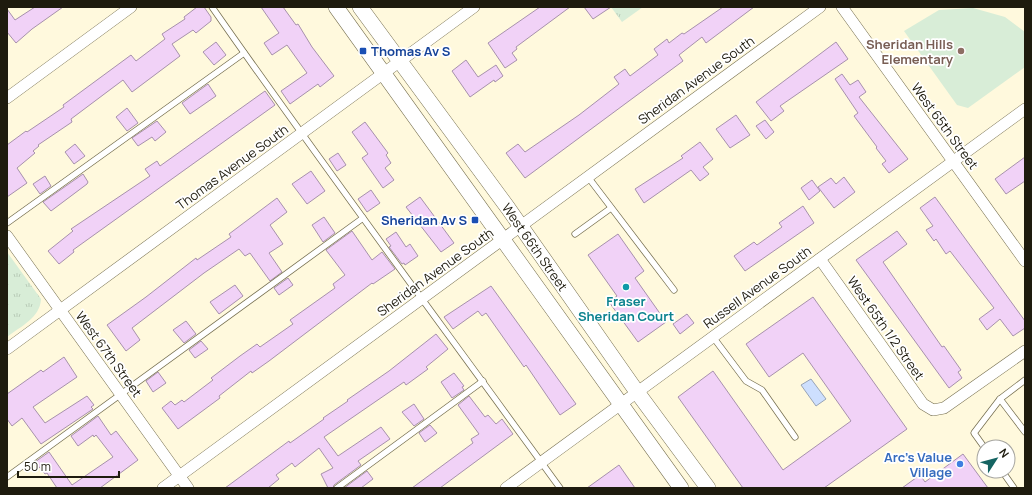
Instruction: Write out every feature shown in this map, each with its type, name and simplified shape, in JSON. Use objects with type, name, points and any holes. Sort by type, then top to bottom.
[{"type":"main road","name":"West 66th Street","points":[[336,7],[681,488]]},
{"type":"main road","name":"West 66th Street","points":[[360,7],[521,226],[636,392],[708,488]]},
{"type":"street","points":[[7,98],[131,7]]},
{"type":"street","name":"Thomas Avenue South","points":[[7,349],[474,7]]},
{"type":"street","name":"Sheridan Avenue South","points":[[163,488],[820,7]]},
{"type":"street","name":"West 65th Street","points":[[842,7],[1025,261]]},
{"type":"street","name":"Russell Avenue South","points":[[506,488],[1025,109]]},
{"type":"street","name":"West 67th Street","points":[[7,236],[188,488]]},
{"type":"street","name":"West 65th 1/2 Street","points":[[820,259],[923,404],[933,410],[944,408],[1025,351]]},
{"type":"lane","points":[[212,7],[300,134],[423,298],[560,488]]},
{"type":"lane","points":[[7,223],[244,53]]},
{"type":"lane","points":[[588,177],[674,290]]},
{"type":"lane","points":[[575,234],[611,208]]},
{"type":"lane","points":[[7,477],[363,218]]},
{"type":"lane","points":[[713,337],[746,381],[762,390],[795,437]]},
{"type":"lane","points":[[978,439],[974,433],[1000,399],[1025,380]]},
{"type":"lane","points":[[337,488],[483,381]]},
{"type":"lane","points":[[1000,399],[1025,432]]},
{"type":"lane","points":[[1008,479],[1014,488]]},
{"type":"green space","points":[[611,7],[643,7],[622,22]]},
{"type":"green space","points":[[973,8],[1005,17],[1025,32],[1025,67],[968,108],[957,105],[904,31],[939,10]]},
{"type":"green space","points":[[7,252],[41,299],[40,306],[29,321],[7,337]]},
{"type":"water","points":[[811,379],[826,399],[816,406],[801,385]]},
{"type":"building","points":[[35,7],[63,7],[32,29],[16,43],[7,32],[7,9],[15,20]]},
{"type":"building","points":[[197,7],[204,7],[211,17],[211,21],[196,33],[193,30],[172,44],[180,56],[132,92],[123,80],[71,119],[72,122],[38,145],[39,146],[33,151],[35,153],[17,168],[27,183],[7,197],[7,145],[64,107],[63,105],[131,55],[136,61],[165,39],[162,34],[185,19],[184,17]]},
{"type":"building","points":[[261,7],[283,7],[296,25],[298,24],[312,47],[334,76],[320,87],[318,84],[290,104],[281,91],[307,73],[287,45],[272,55],[264,43],[279,33]]},
{"type":"building","points":[[540,7],[570,7],[516,47],[517,49],[512,53],[517,60],[505,68],[488,43]]},
{"type":"building","points":[[584,7],[611,7],[593,19]]},
{"type":"building","points":[[723,7],[754,7],[706,43],[702,37],[679,55],[683,61],[525,178],[506,153],[518,144],[525,152],[579,115],[619,84],[614,77],[625,69],[630,76],[658,55],[654,49],[667,39],[669,43]]},
{"type":"building","points":[[216,42],[226,55],[214,65],[203,52]]},
{"type":"building","points":[[836,42],[848,59],[780,106],[784,111],[771,121],[756,102]]},
{"type":"building","points":[[466,60],[478,77],[496,65],[503,76],[495,82],[494,80],[470,97],[452,71]]},
{"type":"building","points":[[842,74],[850,85],[858,80],[866,92],[859,97],[908,159],[889,173],[882,164],[886,161],[854,116],[858,113],[835,79]]},
{"type":"building","points":[[208,84],[216,96],[190,114],[182,103]]},
{"type":"building","points":[[265,91],[275,105],[73,250],[74,252],[59,264],[48,251],[73,231],[71,229],[150,176],[145,169],[157,161],[160,166]]},
{"type":"building","points":[[127,108],[138,123],[127,131],[116,117]]},
{"type":"building","points":[[736,115],[750,135],[730,148],[716,129]]},
{"type":"building","points":[[765,120],[774,132],[766,139],[756,126]]},
{"type":"building","points":[[157,121],[166,132],[155,141],[152,137],[138,146],[132,138]]},
{"type":"building","points":[[365,122],[388,153],[386,155],[391,163],[385,168],[394,180],[383,188],[362,158],[368,154],[352,132]]},
{"type":"building","points":[[700,142],[713,159],[703,167],[709,174],[700,181],[691,170],[644,203],[635,189],[683,158],[681,156]]},
{"type":"building","points":[[75,144],[85,156],[74,164],[65,152]]},
{"type":"building","points":[[338,153],[346,165],[337,171],[329,159]]},
{"type":"building","points":[[1025,157],[1025,181],[1006,194],[995,179]]},
{"type":"building","points":[[311,171],[325,191],[307,204],[292,184]]},
{"type":"building","points":[[83,174],[88,182],[87,184],[51,211],[43,202]]},
{"type":"building","points":[[45,176],[51,186],[40,194],[33,184]]},
{"type":"building","points":[[844,177],[855,192],[834,208],[818,187],[831,178],[836,184]]},
{"type":"building","points":[[812,180],[820,191],[809,200],[801,188]]},
{"type":"building","points":[[371,190],[380,203],[367,212],[358,199]]},
{"type":"building","points":[[420,197],[454,243],[441,252],[406,207]]},
{"type":"building","points":[[935,197],[1025,321],[1025,328],[1013,336],[1000,319],[987,330],[979,319],[994,308],[950,251],[946,254],[936,239],[934,241],[926,230],[933,226],[920,208]]},
{"type":"building","points":[[277,198],[287,212],[270,225],[283,244],[269,253],[282,272],[270,281],[250,253],[245,256],[239,249],[204,273],[132,328],[140,340],[126,351],[107,325],[196,258],[197,260],[231,237],[229,234]]},
{"type":"building","points":[[803,206],[814,223],[745,271],[734,256],[754,242],[757,245],[782,227],[779,223]]},
{"type":"building","points":[[324,217],[335,233],[323,242],[312,225]]},
{"type":"building","points":[[352,231],[372,260],[382,252],[395,269],[373,284],[372,283],[269,361],[252,373],[251,371],[219,396],[220,398],[178,429],[162,408],[171,401],[175,405],[182,400],[184,402],[213,380],[211,378],[240,356],[257,344],[260,347],[293,324],[290,320],[335,288],[333,284],[345,275],[326,250]]},
{"type":"building","points":[[897,231],[907,244],[883,262],[942,347],[944,346],[961,370],[958,372],[962,378],[949,388],[856,260]]},
{"type":"building","points":[[396,232],[406,247],[410,244],[418,256],[405,265],[404,263],[402,264],[389,247],[391,246],[386,239]]},
{"type":"building","name":"Fraser Sheridan Court","points":[[618,234],[644,271],[635,278],[666,322],[638,342],[609,302],[617,296],[588,255]]},
{"type":"building","points":[[288,278],[293,285],[279,295],[274,288]]},
{"type":"building","points":[[235,285],[243,296],[219,314],[210,302]]},
{"type":"building","points":[[491,286],[576,404],[560,415],[526,365],[524,367],[486,313],[482,316],[478,311],[453,329],[444,317]]},
{"type":"building","points":[[813,297],[907,429],[824,488],[743,488],[678,397],[713,371],[783,470],[851,421],[803,353],[769,377],[746,344]]},
{"type":"building","points":[[687,314],[694,323],[680,334],[673,324]]},
{"type":"building","points":[[186,321],[196,334],[184,343],[173,330]]},
{"type":"building","points":[[436,334],[448,349],[426,367],[428,369],[406,385],[404,382],[324,437],[338,456],[381,427],[390,439],[358,461],[361,465],[334,485],[333,488],[328,488],[321,474],[333,468],[319,448],[295,467],[292,463],[276,475],[279,479],[268,488],[225,488],[289,441],[290,443],[324,419],[323,418],[389,371]]},
{"type":"building","points":[[201,341],[208,349],[195,358],[189,350]]},
{"type":"building","points":[[64,357],[77,377],[33,407],[45,423],[87,396],[94,405],[91,407],[93,409],[41,444],[22,418],[12,426],[7,419],[7,394],[41,370],[43,372]]},
{"type":"building","points":[[158,372],[166,383],[153,392],[146,381]]},
{"type":"building","points":[[454,373],[464,386],[462,387],[464,390],[452,398],[441,382]]},
{"type":"building","points":[[469,396],[485,417],[488,415],[496,424],[502,419],[513,434],[440,488],[412,488],[473,443],[471,439],[479,434],[458,405]]},
{"type":"building","points":[[414,404],[424,419],[414,426],[402,412]]},
{"type":"building","points":[[98,416],[111,435],[116,431],[138,460],[100,488],[57,488],[47,473],[45,474],[35,462],[49,452],[72,485],[113,457],[96,435],[94,437],[93,435],[78,446],[71,436]]},
{"type":"building","points":[[430,425],[437,433],[425,442],[419,433]]},
{"type":"building","name":"Arc's Value Village","points":[[963,454],[976,472],[976,479],[981,479],[988,488],[902,488],[920,475],[925,482]]},
{"type":"building","points":[[619,465],[635,488],[587,488]]},
{"type":"building","points":[[367,471],[373,479],[361,488],[344,488]]},
{"type":"place","name":"Thomas Av S","points":[[363,51]]},
{"type":"place","name":"Sheridan Hills Elementary","points":[[961,51]]},
{"type":"place","name":"Sheridan Av S","points":[[475,220]]},
{"type":"place","name":"Fraser Sheridan Court","points":[[626,287]]},
{"type":"place","name":"Arc's Value Village","points":[[960,464]]}]
